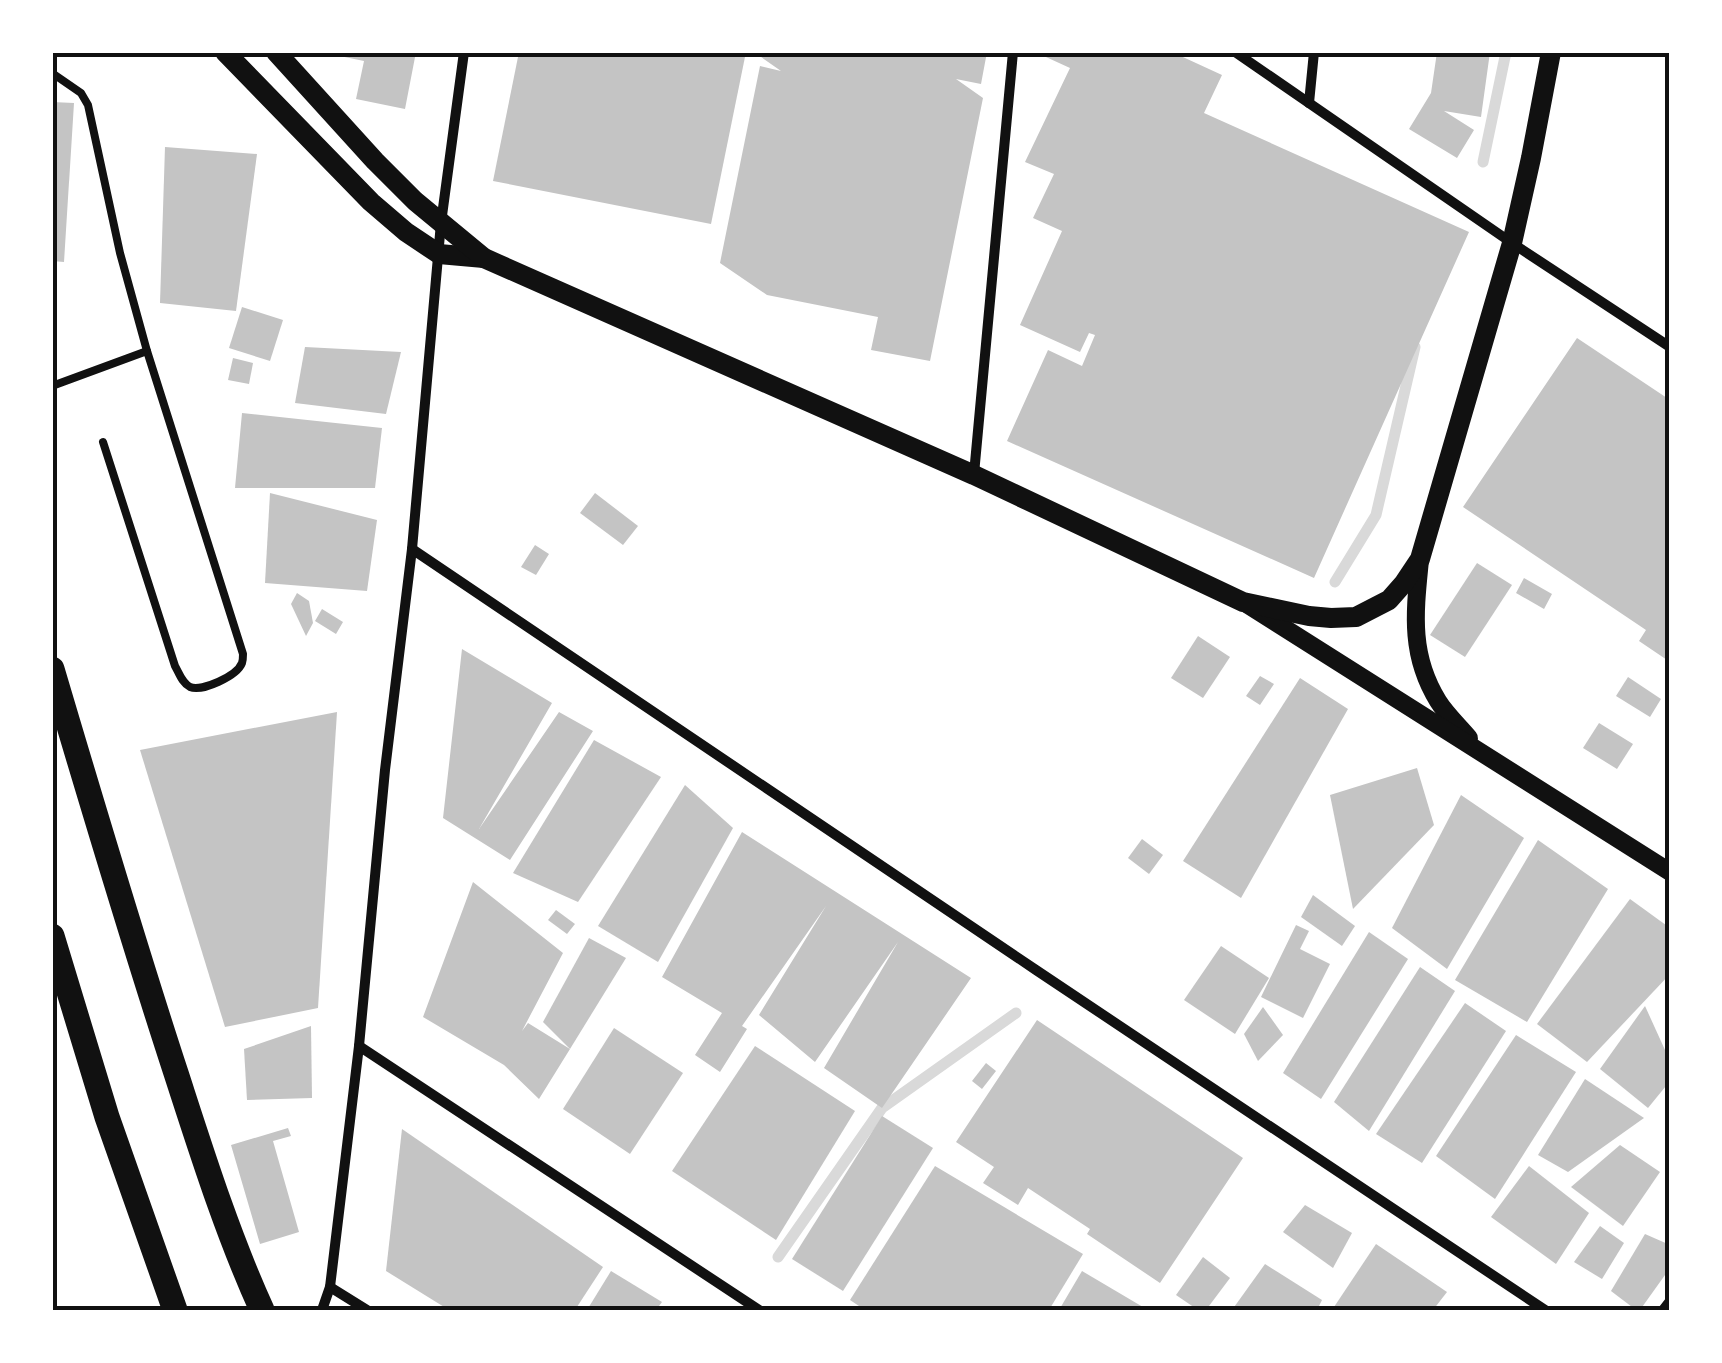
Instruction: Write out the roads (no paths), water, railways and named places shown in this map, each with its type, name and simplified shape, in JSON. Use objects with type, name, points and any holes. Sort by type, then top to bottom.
[{"type":"main road","points":[[225,52],[371,202],[406,232],[439,254],[484,258]]},
{"type":"main road","points":[[276,52],[375,162],[427,212],[484,258],[974,475],[1244,602],[1331,618],[1356,617],[1388,600],[1420,559],[1512,243],[1551,52]]},
{"type":"main road","points":[[52,669],[166,1042],[212,1182],[262,1310]]},
{"type":"main road","points":[[52,936],[107,1116],[175,1310]]},
{"type":"street","points":[[322,1310],[330,1287],[359,1046],[385,770],[412,549],[441,222],[464,52]]},
{"type":"street","points":[[974,475],[1012,52]]},
{"type":"street","points":[[1235,52],[1670,347]]},
{"type":"street","points":[[1309,103],[1314,52]]},
{"type":"street","points":[[412,549],[1545,1310]]},
{"type":"street","points":[[1420,559],[1415,632],[1422,668],[1438,701],[1478,750]]},
{"type":"street","points":[[1244,602],[1670,872]]},
{"type":"street","points":[[359,1046],[759,1310]]},
{"type":"street","points":[[330,1287],[367,1310]]},
{"type":"street","points":[[1663,1310],[1670,1301]]},
{"type":"lane","points":[[52,73],[75,88],[88,105],[120,253],[147,351],[243,654],[237,670],[222,680],[190,687],[175,666],[104,442]]},
{"type":"lane","points":[[52,386],[147,351]]},
{"type":"waterway","points":[[1483,162],[1506,52]]},
{"type":"waterway","points":[[1335,582],[1376,515],[1415,347]]},
{"type":"waterway","points":[[778,1257],[882,1108],[1016,1013]]}]
